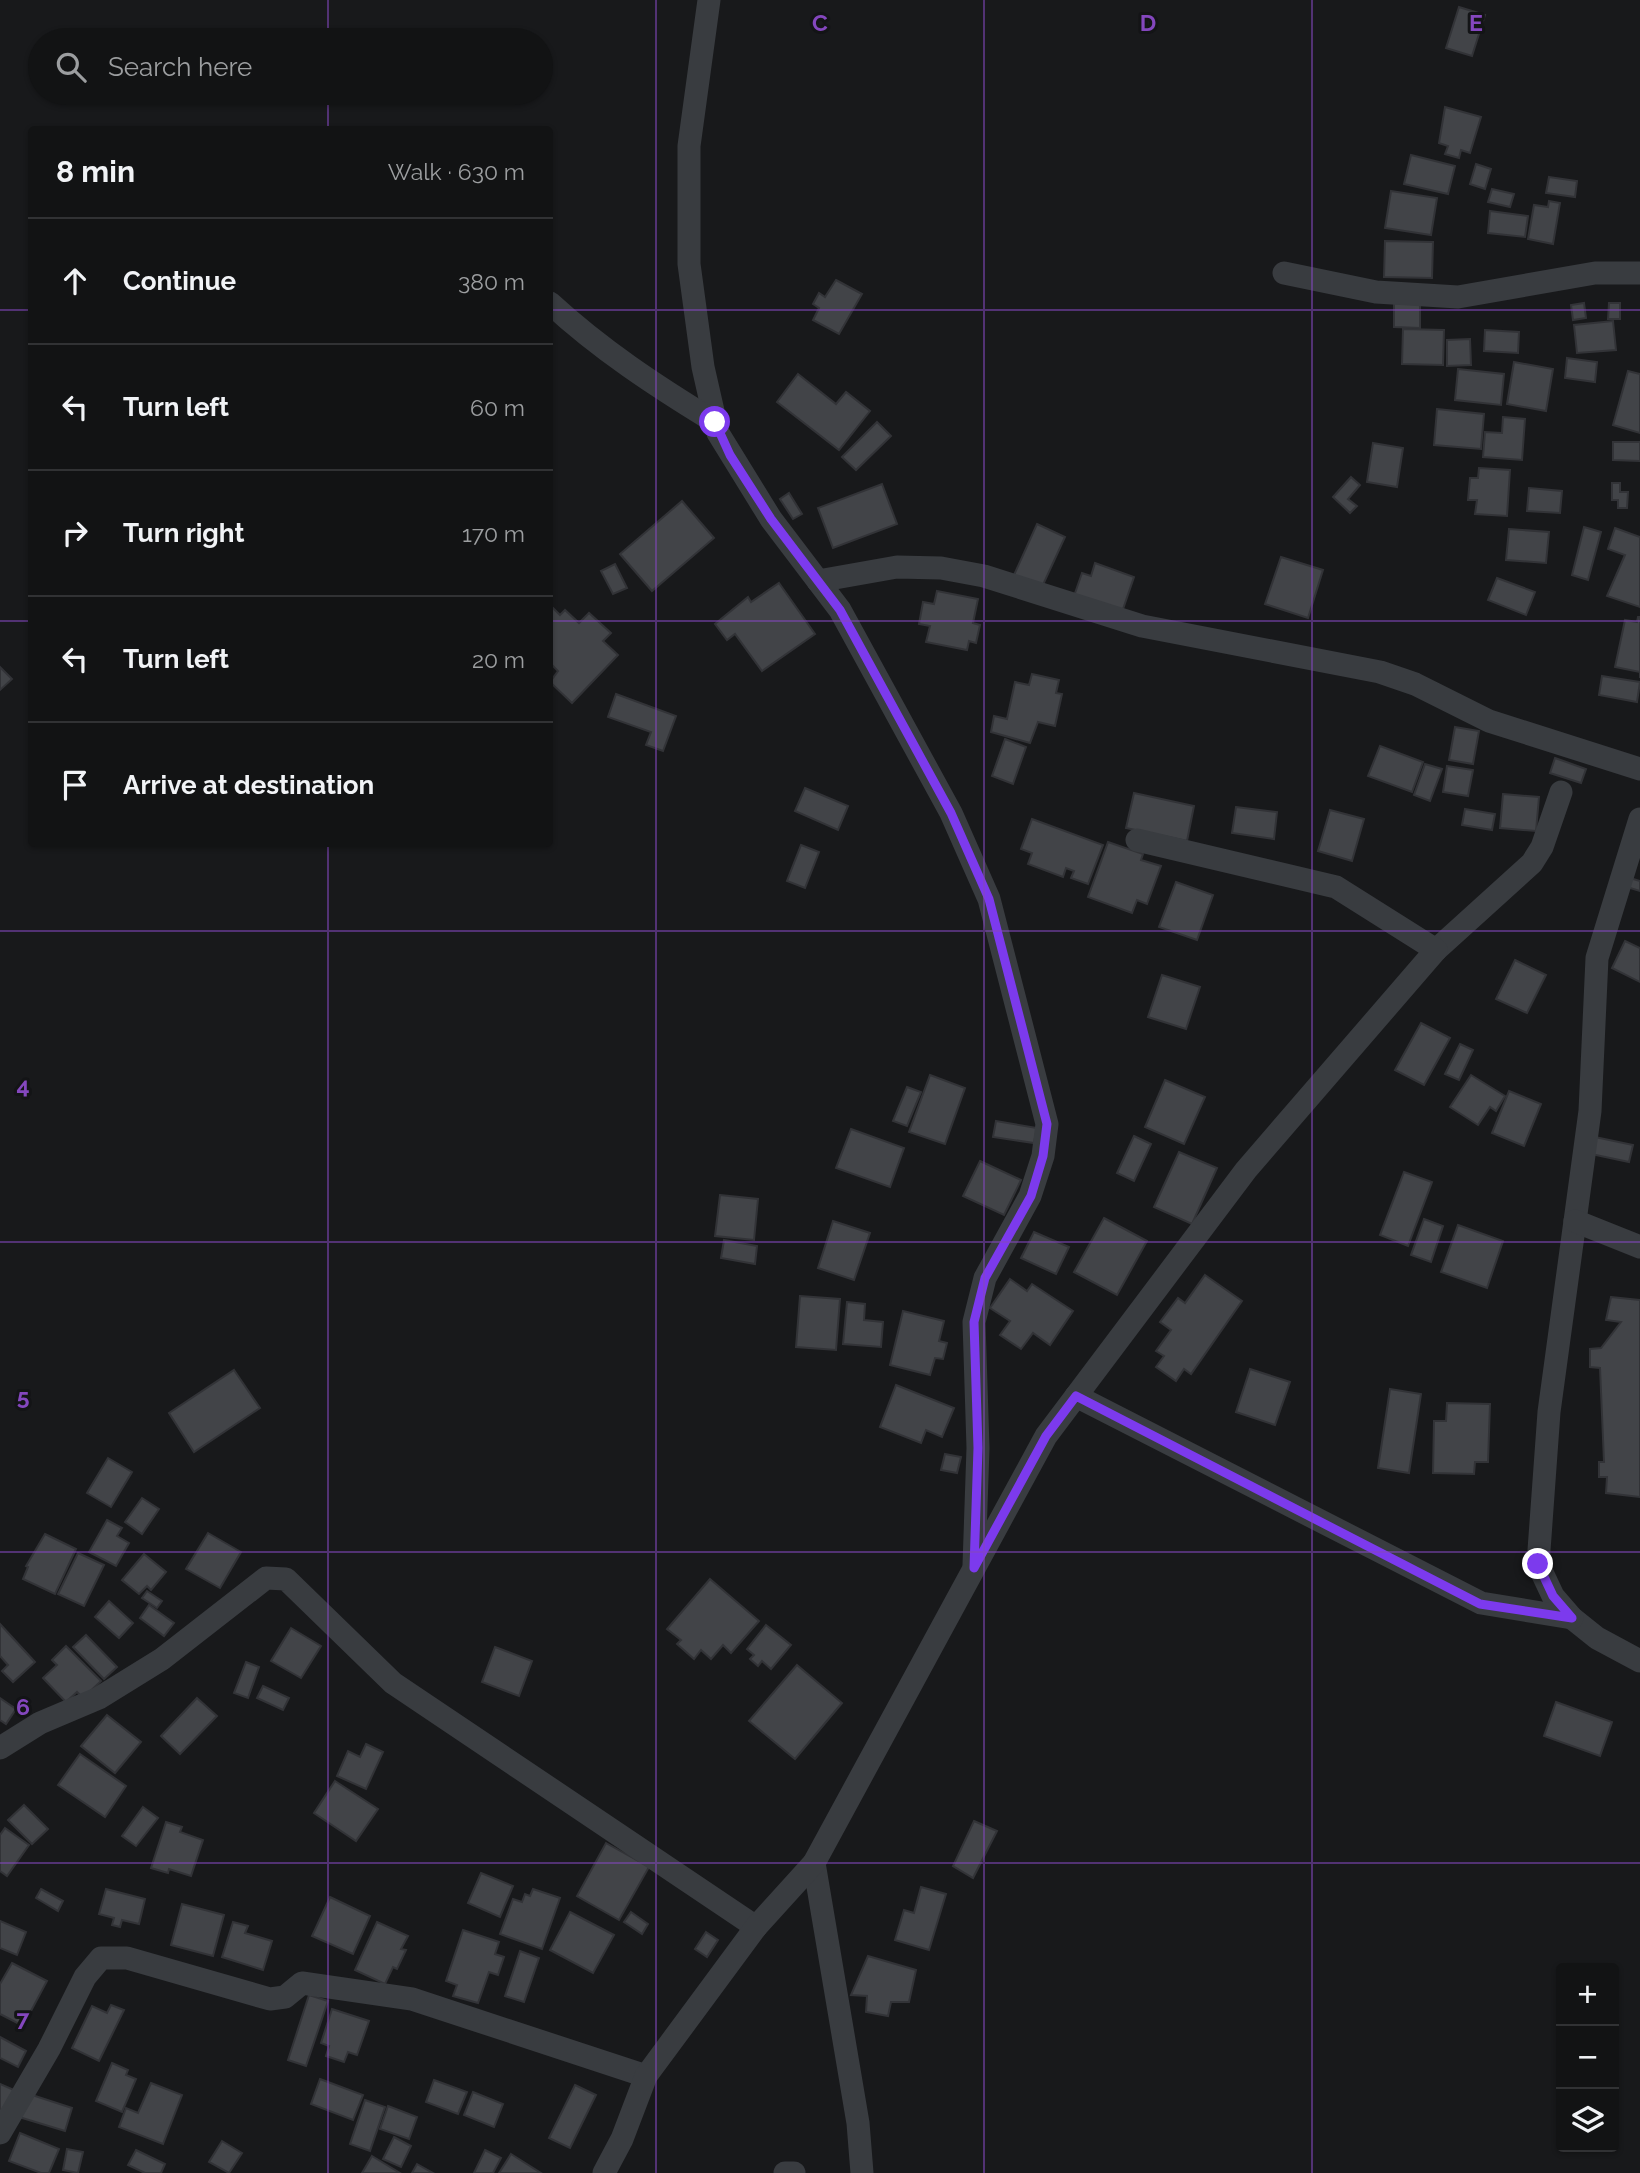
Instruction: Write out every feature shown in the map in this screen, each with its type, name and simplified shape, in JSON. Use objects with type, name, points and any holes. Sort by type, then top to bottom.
[{"type":"street","points":[[709,0],[689,146],[689,264],[703,367],[715,422],[730,455],[771,519],[840,610],[951,813],[989,899],[1047,1124],[1043,1156],[1031,1196],[985,1278],[974,1322],[978,1448],[974,1568]]},
{"type":"street","points":[[1284,273],[1376,292],[1458,297],[1595,273],[1640,273]]},
{"type":"street","points":[[553,306],[586,337],[634,372],[715,422]]},
{"type":"street","points":[[818,581],[897,567],[941,568],[984,576],[1142,626],[1380,672],[1432,691],[1489,721],[1640,769]]},
{"type":"street","points":[[604,2173],[622,2139],[646,2076],[756,1927],[814,1863],[1046,1436],[1246,1170],[1436,950],[1532,863],[1542,847],[1561,792]]},
{"type":"street","points":[[1640,819],[1597,958],[1590,1111],[1549,1412],[1538,1564],[1553,1596],[1572,1618],[1597,1638],[1640,1661]]},
{"type":"street","points":[[1138,840],[1336,887],[1436,950]]},
{"type":"street","points":[[1575,1221],[1640,1247]]},
{"type":"street","points":[[1076,1396],[1480,1604],[1572,1618]]},
{"type":"street","points":[[3,1742],[40,1723],[99,1699],[162,1659],[266,1578],[286,1579],[393,1683],[756,1927]]},
{"type":"street","points":[[814,1863],[858,2123],[862,2173]]},
{"type":"street","points":[[0,2133],[85,1977],[101,1958],[127,1958],[270,1999],[285,1997],[302,1983],[412,1999],[646,2076]]},
{"type":"street","points":[[785,2173],[794,2173]]},
{"type":"building","points":[[1459,7],[1485,15],[1472,56],[1446,48]]},
{"type":"building","points":[[1445,107],[1481,117],[1470,153],[1461,150],[1459,158],[1445,154],[1448,146],[1439,143]]},
{"type":"building","points":[[1411,155],[1455,166],[1448,194],[1404,184]]},
{"type":"building","points":[[1476,164],[1491,169],[1485,189],[1470,184]]},
{"type":"building","points":[[1549,177],[1577,181],[1575,197],[1546,193]]},
{"type":"building","points":[[1492,189],[1514,194],[1510,207],[1488,202]]},
{"type":"building","points":[[1391,191],[1437,198],[1431,235],[1385,228]]},
{"type":"building","points":[[1549,201],[1560,203],[1553,244],[1528,239],[1534,205],[1548,207]]},
{"type":"building","points":[[1490,211],[1528,216],[1525,237],[1488,233]]},
{"type":"building","points":[[1385,241],[1433,242],[1432,278],[1384,277]]},
{"type":"building","points":[[836,280],[862,294],[839,334],[813,320],[819,308],[813,304],[819,293],[825,297]]},
{"type":"building","points":[[1394,303],[1420,304],[1420,328],[1394,327]]},
{"type":"building","points":[[1584,303],[1586,318],[1573,320],[1571,305]]},
{"type":"building","points":[[1609,303],[1620,303],[1620,319],[1608,319]]},
{"type":"building","points":[[1613,321],[1616,350],[1577,353],[1574,325]]},
{"type":"building","points":[[1403,329],[1444,330],[1443,365],[1402,364]]},
{"type":"building","points":[[1485,330],[1519,332],[1518,353],[1484,351]]},
{"type":"building","points":[[1470,339],[1471,365],[1447,366],[1447,340]]},
{"type":"building","points":[[1567,358],[1597,362],[1595,382],[1565,378]]},
{"type":"building","points":[[1514,362],[1553,369],[1546,411],[1507,404]]},
{"type":"building","points":[[1458,369],[1504,374],[1501,405],[1455,400]]},
{"type":"building","points":[[1628,371],[1640,374],[1640,433],[1613,425]]},
{"type":"building","points":[[798,374],[836,404],[846,392],[870,411],[839,450],[777,402]]},
{"type":"building","points":[[1437,409],[1484,414],[1481,449],[1434,445]]},
{"type":"building","points":[[1503,417],[1525,419],[1522,460],[1483,457],[1485,432],[1502,433]]},
{"type":"building","points":[[877,422],[891,436],[856,470],[842,457]]},
{"type":"building","points":[[1613,442],[1640,442],[1640,461],[1613,460]]},
{"type":"building","points":[[1373,443],[1403,448],[1397,487],[1367,482]]},
{"type":"building","points":[[1479,468],[1510,470],[1507,516],[1475,514],[1477,500],[1468,500],[1470,478],[1478,478]]},
{"type":"building","points":[[1351,477],[1360,485],[1348,499],[1357,506],[1350,513],[1333,497]]},
{"type":"building","points":[[1612,483],[1620,483],[1620,492],[1628,492],[1627,508],[1618,508],[1618,500],[1612,500]]},
{"type":"building","points":[[882,484],[897,524],[833,548],[818,508]]},
{"type":"building","points":[[1529,488],[1562,491],[1560,513],[1527,511]]},
{"type":"building","points":[[789,493],[802,514],[793,519],[780,499]]},
{"type":"building","points":[[682,501],[714,538],[652,591],[620,554]]},
{"type":"building","points":[[1037,524],[1065,537],[1042,587],[1014,575]]},
{"type":"building","points":[[1584,527],[1601,532],[1588,580],[1572,575]]},
{"type":"building","points":[[1615,528],[1640,537],[1640,607],[1607,596],[1625,555],[1608,549]]},
{"type":"building","points":[[1509,529],[1549,532],[1546,563],[1506,560]]},
{"type":"building","points":[[1281,557],[1323,570],[1308,618],[1265,604]]},
{"type":"building","points":[[1095,563],[1134,577],[1122,612],[1074,596],[1082,573],[1091,576]]},
{"type":"building","points":[[615,564],[627,588],[613,594],[601,571]]},
{"type":"building","points":[[1497,578],[1535,592],[1526,615],[1488,600]]},
{"type":"building","points":[[779,583],[815,634],[762,671],[735,634],[727,640],[715,624],[748,597],[751,602]]},
{"type":"building","points":[[937,591],[978,599],[973,623],[980,625],[976,643],[969,641],[967,650],[926,642],[930,626],[919,624],[923,602],[934,604]]},
{"type":"building","points":[[553,608],[560,615],[565,610],[579,623],[589,613],[611,633],[603,641],[618,655],[572,703],[553,685],[553,678],[558,671],[553,666]]},
{"type":"building","points":[[1638,617],[1640,672],[1615,667],[1625,620],[1637,622]]},
{"type":"building","points":[[0,667],[12,679],[0,690]]},
{"type":"building","points":[[1032,674],[1059,680],[1056,693],[1062,694],[1055,726],[1038,722],[1030,743],[991,732],[994,716],[1007,719],[1015,682],[1029,685]]},
{"type":"building","points":[[1602,676],[1640,682],[1637,702],[1599,695]]},
{"type":"building","points":[[616,694],[676,716],[663,751],[646,745],[651,732],[608,717]]},
{"type":"building","points":[[1455,727],[1479,731],[1473,764],[1449,760]]},
{"type":"building","points":[[1005,739],[1026,747],[1013,784],[992,776]]},
{"type":"building","points":[[1380,746],[1423,762],[1412,792],[1368,776]]},
{"type":"building","points":[[1555,758],[1586,769],[1581,783],[1550,773]]},
{"type":"building","points":[[1425,764],[1442,769],[1430,801],[1414,795]]},
{"type":"building","points":[[1447,766],[1473,770],[1468,796],[1443,792]]},
{"type":"building","points":[[805,788],[848,806],[838,830],[795,811]]},
{"type":"building","points":[[1134,793],[1194,806],[1187,841],[1126,828]]},
{"type":"building","points":[[1503,794],[1539,797],[1536,831],[1500,828]]},
{"type":"building","points":[[1236,807],[1277,812],[1274,839],[1232,833]]},
{"type":"building","points":[[1465,809],[1495,814],[1492,830],[1462,825]]},
{"type":"building","points":[[1330,810],[1364,819],[1352,861],[1318,851]]},
{"type":"building","points":[[1032,819],[1103,845],[1088,884],[1071,878],[1074,871],[1066,868],[1063,877],[1028,864],[1032,853],[1021,849]]},
{"type":"building","points":[[1108,842],[1143,854],[1141,860],[1161,866],[1147,904],[1137,900],[1132,913],[1088,897]]},
{"type":"building","points":[[801,845],[819,852],[805,888],[787,881]]},
{"type":"building","points":[[1630,878],[1640,881],[1640,891],[1627,887]]},
{"type":"building","points":[[1176,882],[1213,895],[1197,940],[1159,927]]},
{"type":"building","points":[[1625,941],[1640,948],[1640,982],[1612,968]]},
{"type":"building","points":[[1515,960],[1546,975],[1527,1013],[1496,999]]},
{"type":"building","points":[[1162,975],[1200,987],[1186,1029],[1148,1017]]},
{"type":"building","points":[[1421,1023],[1450,1038],[1424,1085],[1395,1070]]},
{"type":"building","points":[[1460,1044],[1473,1050],[1459,1080],[1445,1074]]},
{"type":"building","points":[[930,1075],[965,1088],[945,1144],[909,1132]]},
{"type":"building","points":[[1471,1075],[1505,1096],[1496,1111],[1490,1107],[1478,1125],[1450,1107]]},
{"type":"building","points":[[1165,1080],[1205,1097],[1184,1144],[1145,1127]]},
{"type":"building","points":[[907,1087],[921,1092],[907,1126],[893,1121]]},
{"type":"building","points":[[1509,1091],[1541,1104],[1524,1146],[1492,1133]]},
{"type":"building","points":[[996,1121],[1037,1128],[1034,1143],[993,1137]]},
{"type":"building","points":[[851,1129],[904,1148],[890,1187],[836,1168]]},
{"type":"building","points":[[1134,1136],[1151,1144],[1134,1181],[1117,1173]]},
{"type":"building","points":[[1595,1137],[1633,1145],[1629,1162],[1591,1154]]},
{"type":"building","points":[[1179,1152],[1217,1168],[1192,1224],[1154,1207]]},
{"type":"building","points":[[980,1161],[1021,1180],[1004,1215],[963,1196]]},
{"type":"building","points":[[1404,1172],[1432,1182],[1408,1246],[1380,1235]]},
{"type":"building","points":[[720,1195],[758,1199],[754,1240],[715,1236]]},
{"type":"building","points":[[1104,1218],[1147,1241],[1117,1295],[1074,1272]]},
{"type":"building","points":[[1424,1219],[1443,1226],[1431,1262],[1411,1255]]},
{"type":"building","points":[[833,1221],[870,1233],[854,1280],[818,1268]]},
{"type":"building","points":[[1458,1225],[1503,1241],[1487,1288],[1441,1272]]},
{"type":"building","points":[[1034,1232],[1069,1247],[1056,1274],[1021,1258]]},
{"type":"building","points":[[724,1240],[757,1246],[755,1264],[721,1258]]},
{"type":"building","points":[[1205,1275],[1242,1301],[1191,1374],[1184,1369],[1176,1381],[1156,1367],[1164,1356],[1156,1351],[1171,1330],[1160,1322],[1178,1298],[1185,1303]]},
{"type":"building","points":[[1010,1279],[1027,1291],[1032,1284],[1073,1311],[1050,1345],[1033,1333],[1021,1349],[1000,1335],[1010,1321],[990,1308]]},
{"type":"building","points":[[800,1296],[840,1299],[836,1350],[796,1347]]},
{"type":"building","points":[[1611,1297],[1640,1300],[1640,1497],[1606,1493],[1607,1477],[1599,1477],[1599,1462],[1604,1462],[1600,1368],[1590,1367],[1590,1349],[1601,1348],[1621,1322],[1606,1320]]},
{"type":"building","points":[[847,1302],[865,1304],[864,1320],[883,1322],[881,1347],[843,1344]]},
{"type":"building","points":[[903,1311],[944,1321],[939,1341],[947,1343],[943,1359],[935,1358],[930,1375],[890,1365]]},
{"type":"building","points":[[1250,1369],[1290,1382],[1275,1425],[1236,1412]]},
{"type":"building","points":[[234,1370],[260,1408],[194,1452],[169,1413]]},
{"type":"building","points":[[896,1385],[954,1408],[942,1437],[926,1430],[921,1443],[880,1427]]},
{"type":"building","points":[[1390,1389],[1421,1394],[1409,1473],[1378,1468]]},
{"type":"building","points":[[1447,1403],[1490,1404],[1488,1462],[1475,1462],[1474,1474],[1433,1473],[1434,1421],[1446,1421]]},
{"type":"building","points":[[945,1454],[961,1457],[957,1473],[941,1470]]},
{"type":"building","points":[[108,1458],[132,1472],[111,1507],[87,1493]]},
{"type":"building","points":[[142,1498],[159,1509],[142,1534],[125,1522]]},
{"type":"building","points":[[107,1520],[122,1528],[117,1536],[129,1543],[116,1566],[89,1552]]},
{"type":"building","points":[[208,1533],[241,1552],[220,1588],[186,1569]]},
{"type":"building","points":[[45,1534],[76,1549],[55,1594],[23,1579],[28,1567],[26,1566]]},
{"type":"building","points":[[78,1553],[104,1565],[84,1606],[58,1594]]},
{"type":"building","points":[[144,1554],[166,1572],[151,1590],[147,1586],[139,1594],[122,1580]]},
{"type":"building","points":[[710,1579],[759,1621],[731,1653],[723,1645],[711,1659],[701,1650],[694,1659],[677,1644],[681,1640],[667,1629]]},
{"type":"building","points":[[147,1591],[162,1601],[157,1608],[142,1598]]},
{"type":"building","points":[[109,1601],[133,1623],[119,1638],[95,1617]]},
{"type":"building","points":[[149,1605],[174,1623],[164,1636],[140,1618]]},
{"type":"building","points":[[0,1624],[35,1662],[13,1682],[2,1671],[8,1665],[0,1656]]},
{"type":"building","points":[[766,1625],[791,1645],[771,1669],[762,1661],[758,1666],[750,1659],[754,1655],[747,1649]]},
{"type":"building","points":[[291,1628],[321,1646],[301,1678],[271,1661]]},
{"type":"building","points":[[86,1635],[117,1667],[104,1679],[73,1647]]},
{"type":"building","points":[[66,1646],[101,1681],[83,1698],[77,1692],[66,1702],[43,1678],[57,1665],[52,1660]]},
{"type":"building","points":[[495,1647],[532,1661],[519,1696],[482,1682]]},
{"type":"building","points":[[246,1662],[259,1667],[248,1698],[234,1693]]},
{"type":"building","points":[[797,1665],[842,1703],[795,1759],[749,1721]]},
{"type":"building","points":[[263,1686],[289,1698],[283,1710],[257,1698]]},
{"type":"building","points":[[0,1698],[16,1709],[6,1724],[0,1720]]},
{"type":"building","points":[[197,1698],[217,1716],[180,1754],[161,1736]]},
{"type":"building","points":[[1556,1702],[1612,1722],[1600,1756],[1544,1736]]},
{"type":"building","points":[[107,1715],[141,1742],[115,1773],[81,1746]]},
{"type":"building","points":[[366,1744],[383,1752],[366,1789],[337,1776],[348,1751],[360,1757]]},
{"type":"building","points":[[80,1754],[126,1786],[105,1817],[58,1785]]},
{"type":"building","points":[[335,1781],[378,1809],[356,1841],[314,1813]]},
{"type":"building","points":[[24,1805],[48,1829],[32,1844],[8,1820]]},
{"type":"building","points":[[143,1807],[158,1818],[136,1846],[122,1836]]},
{"type":"building","points":[[974,1821],[997,1831],[973,1878],[953,1866]]},
{"type":"building","points":[[166,1822],[182,1827],[180,1832],[203,1840],[191,1876],[169,1869],[168,1873],[151,1868]]},
{"type":"building","points":[[5,1828],[29,1845],[7,1876],[0,1871],[0,1835]]},
{"type":"building","points":[[606,1843],[649,1867],[619,1920],[577,1896]]},
{"type":"building","points":[[481,1873],[513,1886],[500,1917],[468,1903]]},
{"type":"building","points":[[921,1887],[946,1894],[929,1950],[895,1940],[904,1910],[914,1913]]},
{"type":"building","points":[[41,1889],[63,1901],[58,1911],[36,1898]]},
{"type":"building","points":[[106,1889],[145,1899],[139,1924],[122,1920],[120,1927],[112,1925],[114,1918],[99,1914]]},
{"type":"building","points":[[533,1889],[560,1898],[542,1949],[500,1934],[513,1899],[522,1902],[525,1894],[530,1896]]},
{"type":"building","points":[[330,1897],[370,1916],[353,1954],[312,1936]]},
{"type":"building","points":[[182,1904],[224,1915],[213,1956],[171,1945]]},
{"type":"building","points":[[570,1912],[614,1935],[593,1973],[550,1950]]},
{"type":"building","points":[[631,1912],[648,1924],[642,1934],[624,1922]]},
{"type":"building","points":[[0,1921],[26,1932],[17,1955],[0,1948]]},
{"type":"building","points":[[233,1922],[248,1926],[245,1933],[272,1941],[263,1970],[222,1957]]},
{"type":"building","points":[[377,1922],[408,1936],[401,1949],[406,1950],[397,1969],[393,1967],[385,1984],[355,1970]]},
{"type":"building","points":[[463,1930],[499,1942],[495,1954],[504,1957],[498,1975],[489,1972],[478,2003],[453,1996],[457,1985],[446,1981]]},
{"type":"building","points":[[706,1932],[718,1940],[707,1957],[695,1949]]},
{"type":"building","points":[[520,1951],[539,1958],[524,2002],[505,1996]]},
{"type":"building","points":[[868,1956],[916,1970],[909,2002],[891,2002],[888,2016],[866,2012],[867,1996],[851,1995]]},
{"type":"building","points":[[12,1963],[47,1981],[23,2026],[0,2014],[0,1984]]},
{"type":"building","points":[[309,1995],[328,2001],[306,2066],[288,2060]]},
{"type":"building","points":[[111,2005],[124,2010],[99,2061],[72,2048],[92,2006],[107,2013]]},
{"type":"building","points":[[332,2009],[369,2021],[357,2055],[348,2052],[344,2062],[326,2056],[329,2046],[321,2043]]},
{"type":"building","points":[[0,2037],[26,2051],[18,2067],[0,2058]]},
{"type":"building","points":[[112,2063],[128,2070],[126,2075],[136,2079],[122,2112],[96,2101]]},
{"type":"building","points":[[320,2079],[363,2095],[353,2120],[311,2104]]},
{"type":"building","points":[[434,2080],[467,2092],[458,2114],[426,2102]]},
{"type":"building","points":[[151,2083],[182,2095],[163,2144],[119,2127],[126,2108],[138,2113]]},
{"type":"building","points":[[0,2084],[14,2090],[4,2112],[0,2110]]},
{"type":"building","points":[[575,2085],[596,2095],[570,2148],[549,2138]]},
{"type":"building","points":[[473,2092],[503,2104],[494,2127],[464,2115]]},
{"type":"building","points":[[26,2093],[72,2108],[65,2131],[19,2117]]},
{"type":"building","points":[[365,2100],[385,2107],[370,2151],[350,2144]]},
{"type":"building","points":[[388,2106],[417,2117],[409,2139],[380,2129]]},
{"type":"building","points":[[20,2133],[59,2149],[49,2173],[41,2173],[9,2161]]},
{"type":"building","points":[[394,2137],[411,2146],[401,2167],[383,2159]]},
{"type":"building","points":[[222,2141],[242,2153],[229,2173],[209,2162]]},
{"type":"building","points":[[67,2149],[83,2152],[78,2173],[63,2170]]},
{"type":"building","points":[[136,2150],[165,2164],[161,2173],[145,2173],[128,2165]]},
{"type":"building","points":[[485,2150],[501,2158],[493,2173],[474,2173]]},
{"type":"building","points":[[511,2154],[541,2173],[499,2173]]},
{"type":"building","points":[[372,2156],[400,2173],[362,2173]]},
{"type":"building","points":[[417,2164],[433,2173],[412,2173]]},
{"type":"route","points":[[715,422],[730,455],[771,519],[840,610],[951,813],[989,899],[1047,1124],[1043,1156],[1031,1196],[1006,1245],[985,1278],[974,1322],[977,1350],[978,1448],[974,1568],[1046,1436],[1076,1396],[1480,1604],[1572,1618],[1553,1596],[1538,1564]]}]
